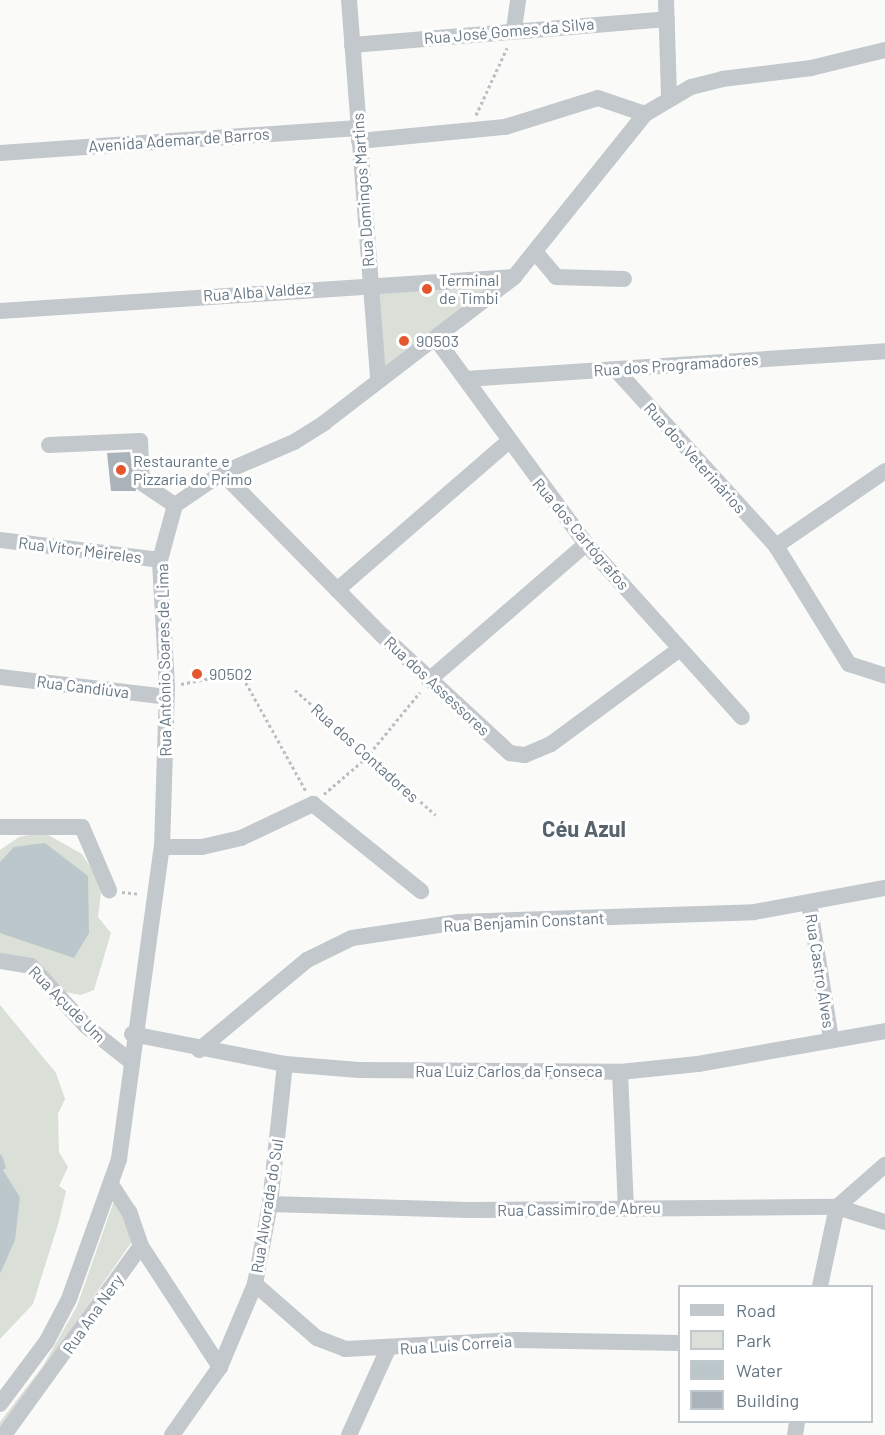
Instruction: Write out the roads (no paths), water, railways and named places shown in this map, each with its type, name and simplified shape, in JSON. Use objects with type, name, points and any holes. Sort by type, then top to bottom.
[{"type":"street","name":"Rua Domingos Martins","points":[[349,0],[378,381]]},
{"type":"street","points":[[514,29],[518,0]]},
{"type":"street","points":[[666,0],[669,98]]},
{"type":"street","name":"Rua José Gomes da Silva","points":[[352,45],[514,29],[666,19]]},
{"type":"street","points":[[50,445],[140,441],[142,483],[175,505],[222,473],[294,442],[436,339],[514,277],[537,254],[645,114],[669,98],[722,79],[811,68],[885,50]]},
{"type":"street","name":"Avenida Ademar de Barros","points":[[0,153],[476,130],[529,121],[598,98],[645,114]]},
{"type":"street","points":[[537,254],[556,277],[624,279]]},
{"type":"street","name":"Rua Alba Valdez","points":[[0,310],[371,284],[514,277]]},
{"type":"street","name":"Rua dos Cartógrafos","points":[[436,339],[508,442],[586,544],[742,717]]},
{"type":"street","name":"Rua dos Programadores","points":[[466,379],[885,351]]},
{"type":"street","name":"Rua dos Veterinários","points":[[616,370],[776,546],[838,650],[849,664],[885,676]]},
{"type":"street","points":[[337,590],[508,442]]},
{"type":"street","points":[[776,546],[885,471]]},
{"type":"street","name":"Rua dos Assessores","points":[[222,473],[429,680],[510,753],[525,755],[552,744],[680,649]]},
{"type":"street","name":"Rua Antônio Soares de Lima","points":[[0,1404],[47,1341],[69,1299],[112,1186],[132,1034],[156,897],[162,847],[167,692],[160,560],[175,505]]},
{"type":"street","name":"Rua Vítor Meireles","points":[[0,540],[160,560]]},
{"type":"street","points":[[429,680],[586,544]]},
{"type":"street","name":"Rua Candiúva","points":[[0,677],[167,692]]},
{"type":"street","points":[[162,847],[221,844],[313,804],[421,891]]},
{"type":"street","points":[[0,827],[82,828],[109,890]]},
{"type":"street","points":[[0,842],[20,827]]},
{"type":"street","name":"Rua Benjamin Constant","points":[[199,1050],[307,960],[352,938],[459,922],[707,915],[809,903],[885,888]]},
{"type":"street","name":"Rua Castro Alves","points":[[809,903],[831,1039]]},
{"type":"street","name":"Rua Açude Um","points":[[0,961],[31,966],[86,1026],[130,1060]]},
{"type":"street","name":"Rua Luiz Carlos da Fonseca","points":[[132,1034],[199,1050],[285,1064],[620,1072],[698,1064],[885,1031]]},
{"type":"street","name":"Rua Alvorada do Sul","points":[[172,1435],[220,1367],[255,1284],[270,1204],[285,1064]]},
{"type":"street","points":[[620,1072],[626,1207]]},
{"type":"street","points":[[820,1285],[837,1207],[885,1165]]},
{"type":"street","points":[[112,1186],[129,1212],[141,1246],[220,1367]]},
{"type":"street","name":"Rua Cassimiro de Abreu","points":[[270,1204],[469,1210],[837,1207],[885,1222]]},
{"type":"street","name":"Rua Ana Nery","points":[[4,1435],[141,1246]]},
{"type":"street","name":"Rua Luís Correia","points":[[255,1284],[317,1338],[345,1348],[388,1349],[515,1340],[678,1344]]},
{"type":"street","points":[[349,1435],[388,1349]]},
{"type":"water","points":[[45,843],[88,876],[89,933],[74,958],[0,933],[0,862],[14,847]]},
{"type":"water","points":[[0,1165],[20,1197],[15,1240],[0,1274]]},
{"type":"waterway","points":[[0,1157],[3,1167]]},
{"type":"place","name":"Terminal de Timbi","points":[[427,289]]},
{"type":"place","name":"90503","points":[[404,341]]},
{"type":"place","name":"Restaurante e Pizzaria do Primo","points":[[121,470]]},
{"type":"place","name":"90502","points":[[197,674]]},
{"type":"district","name":"Céu Azul","points":[[584,829]]}]
